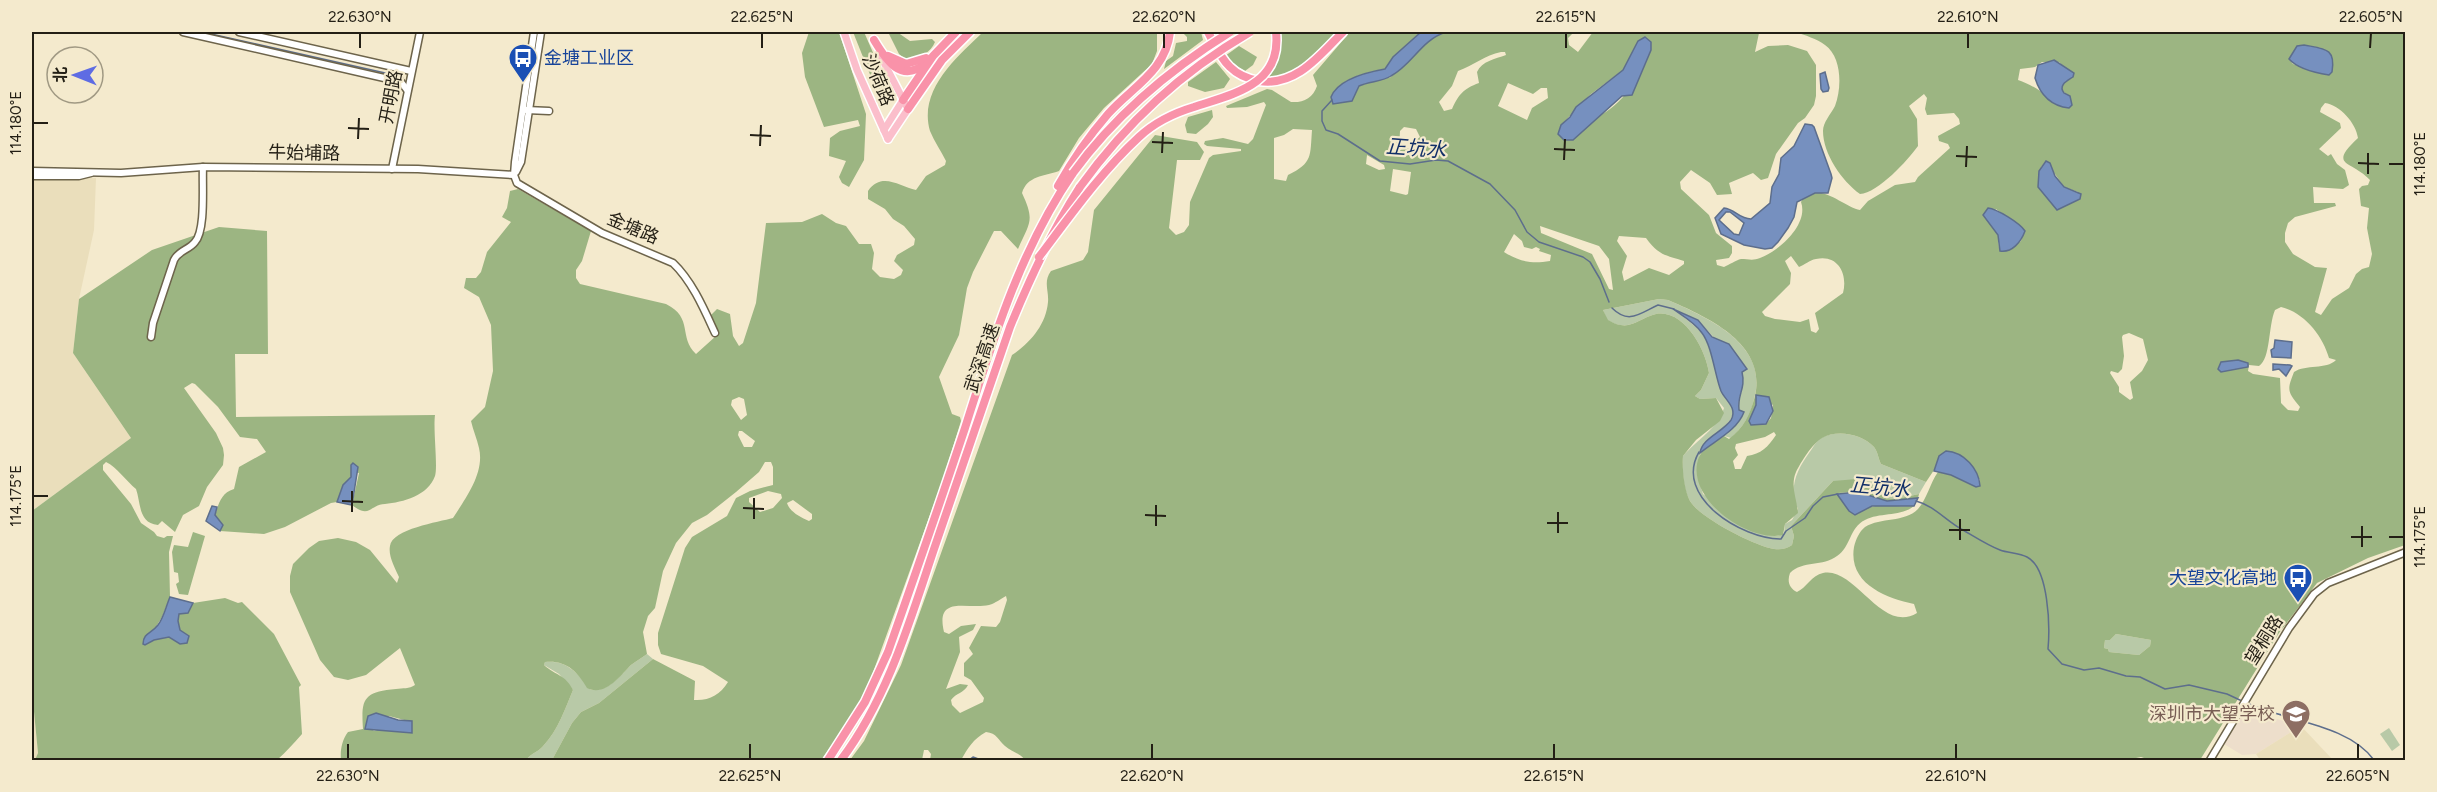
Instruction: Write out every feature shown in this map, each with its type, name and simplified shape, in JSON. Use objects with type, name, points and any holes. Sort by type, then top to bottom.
[{"type":"highway","points":[[903,100],[935,53],[956,32]]},
{"type":"highway","points":[[908,109],[942,60],[970,32]]},
{"type":"highway","points":[[1036,236],[1051,200],[1075,155],[1111,111],[1156,68],[1167,48],[1170,32]]},
{"type":"highway","points":[[1208,32],[1230,67],[1241,76],[1266,82],[1285,80],[1300,72],[1343,32]]},
{"type":"highway","name":"武深高速","points":[[828,760],[865,702],[888,652],[1001,321],[1036,236],[1060,191],[1092,147],[1158,82],[1230,32]]},
{"type":"highway","name":"武深高速","points":[[842,760],[867,722],[883,691],[904,637],[1010,327],[1039,257],[1058,220],[1105,152],[1158,98],[1208,58],[1250,32]]},
{"type":"highway","points":[[1039,257],[1082,200],[1138,137],[1170,116],[1232,96],[1254,84],[1271,63],[1276,45],[1276,32]]},
{"type":"highway","points":[[872,36],[889,57],[906,64],[921,61],[935,53]]},
{"type":"main road","points":[[183,32],[401,82],[407,90]]},
{"type":"main road","points":[[239,32],[411,71]]},
{"type":"main road","name":"开明路","points":[[392,169],[420,32]]},
{"type":"main road","points":[[526,110],[534,32]]},
{"type":"main road","points":[[514,176],[541,32]]},
{"type":"main road","name":"沙荷路","points":[[844,32],[857,70],[888,139],[908,109],[872,36]]},
{"type":"main road","points":[[884,130],[903,100]]},
{"type":"main road","points":[[526,110],[549,111]]},
{"type":"main road","points":[[151,337],[153,323],[174,260],[178,253],[194,244],[198,237],[203,167]]},
{"type":"main road","name":"牛始埔路","points":[[32,171],[121,173],[203,167],[431,169],[514,176]]},
{"type":"main road","name":"牛始埔路","points":[[32,176],[76,176],[93,173]]},
{"type":"main road","name":"金塘路","points":[[514,176],[521,186],[602,232],[673,263],[700,303],[715,333]]},
{"type":"main road","name":"望桐路","points":[[2210,760],[2289,627],[2314,594],[2328,583],[2406,552]]},
{"type":"shaded area","points":[[96,178],[94,230],[79,299],[73,353],[131,438],[32,511],[32,179]]},
{"type":"shaded area","points":[[32,691],[38,753],[35,760],[32,760]]},
{"type":"shaded area","points":[[2246,710],[2301,726],[2256,754],[2242,755],[2224,744]]},
{"type":"shaded area","name":"深圳市大望学校","points":[[2301,726],[2333,760],[2260,760],[2256,754]]},
{"type":"green space","points":[[809,32],[839,32],[866,114],[864,160],[849,187],[842,183],[839,177],[846,161],[829,156],[830,138],[840,131],[860,126],[858,120],[824,127],[805,77],[802,53]]},
{"type":"green space","points":[[853,32],[864,32],[892,96],[886,105],[881,102]]},
{"type":"green space","points":[[888,32],[897,32],[910,41],[932,39],[935,42],[923,55],[904,58],[899,54]]},
{"type":"green space","points":[[983,32],[1157,32],[1157,51],[1152,64],[1104,108],[1079,138],[1059,171],[1032,180],[1024,187],[1022,193],[1030,216],[1026,233],[1018,249],[1001,231],[994,231],[973,272],[967,288],[959,335],[939,377],[952,414],[960,417],[961,421],[943,479],[867,689],[855,713],[821,760],[552,760],[572,723],[581,712],[599,703],[653,659],[695,681],[694,700],[709,698],[718,694],[725,687],[728,682],[703,666],[661,654],[658,633],[685,548],[692,537],[727,516],[736,498],[750,491],[773,485],[773,467],[771,462],[765,462],[759,472],[736,492],[707,515],[692,523],[676,543],[663,571],[655,608],[648,616],[643,632],[647,654],[631,665],[612,684],[600,690],[587,688],[579,676],[565,665],[545,662],[544,665],[548,669],[563,678],[573,690],[553,733],[542,747],[526,760],[341,760],[342,745],[348,732],[363,729],[366,699],[377,692],[415,685],[400,648],[366,675],[348,680],[334,677],[320,660],[290,592],[293,564],[319,541],[338,538],[356,542],[370,550],[397,583],[399,577],[390,554],[393,540],[407,531],[453,518],[468,494],[477,476],[480,457],[471,421],[485,407],[493,371],[491,325],[479,297],[464,288],[466,278],[476,278],[481,272],[487,252],[511,222],[502,217],[507,208],[510,191],[518,189],[591,231],[582,261],[576,270],[576,278],[580,284],[666,304],[675,309],[683,321],[688,341],[696,354],[716,336],[711,315],[717,309],[730,314],[733,336],[739,346],[743,343],[756,303],[766,223],[802,222],[822,214],[846,226],[859,244],[871,244],[874,253],[872,269],[880,277],[894,279],[901,275],[903,270],[894,261],[897,255],[914,245],[915,239],[885,209],[868,199],[868,191],[873,185],[885,181],[916,190],[926,176],[945,165],[946,161],[930,131],[928,116],[930,102],[942,76]],"holes":[[[739,397],[744,399],[747,415],[741,420],[731,405],[732,400]],[[739,431],[742,431],[755,441],[752,447],[744,447],[738,435]],[[768,491],[781,494],[782,498],[773,508],[760,512],[749,502],[749,498]],[[793,500],[812,514],[812,519],[809,521],[802,518],[787,503]],[[389,716],[412,722],[373,731]]]},
{"type":"green space","points":[[1182,32],[1201,32],[1203,40],[1164,69],[1166,61],[1173,56],[1176,43],[1187,41],[1187,37]]},
{"type":"green space","points":[[1280,32],[1337,32],[1299,68],[1280,77],[1269,78],[1275,65]]},
{"type":"green space","points":[[1350,32],[1421,32],[1393,57],[1385,69],[1362,74],[1340,85],[1331,97],[1333,104],[1354,95],[1359,86],[1391,77],[1423,45],[1435,36],[1446,32],[1574,32],[1568,38],[1569,45],[1578,52],[1593,32],[1767,32],[1759,33],[1755,52],[1768,46],[1788,45],[1807,51],[1816,65],[1816,96],[1814,105],[1776,154],[1768,178],[1761,180],[1753,173],[1729,183],[1732,194],[1717,195],[1710,183],[1691,170],[1680,182],[1681,189],[1709,215],[1716,233],[1732,246],[1729,258],[1716,260],[1717,265],[1724,267],[1741,259],[1760,258],[1776,249],[1797,228],[1801,219],[1801,202],[1813,192],[1829,195],[1860,210],[1868,201],[1895,185],[1915,182],[1950,148],[1948,144],[1939,141],[1938,136],[1960,124],[1954,113],[1927,115],[1925,109],[1927,98],[1924,94],[1909,106],[1917,119],[1918,146],[1884,182],[1860,194],[1853,189],[1835,166],[1824,140],[1824,124],[1835,106],[1839,91],[1839,73],[1835,57],[1831,50],[1822,43],[1795,32],[2405,32],[2405,545],[2368,558],[2317,583],[2279,633],[2200,760],[2150,760],[2141,757],[2126,760],[2064,758],[2053,760],[1025,760],[1005,746],[995,735],[986,732],[974,741],[961,760],[930,760],[931,754],[928,750],[924,750],[922,760],[850,760],[864,741],[901,665],[1012,355],[1031,339],[1044,318],[1048,302],[1047,279],[1051,271],[1083,260],[1088,252],[1094,210],[1155,135],[1197,142],[1204,152],[1200,160],[1177,160],[1169,228],[1176,235],[1184,232],[1189,225],[1190,202],[1209,158],[1213,155],[1241,151],[1241,149],[1207,146],[1204,144],[1205,141],[1223,138],[1248,144],[1253,139],[1266,105],[1264,102],[1247,107],[1227,108],[1226,106],[1267,89],[1291,102],[1303,101],[1313,94],[1317,86],[1313,75]],"holes":[[[1638,41],[1651,42],[1647,61],[1641,72],[1618,102],[1597,116],[1561,125],[1591,94],[1623,70]],[[2297,46],[2321,48],[2319,73],[2293,64],[2289,59]],[[1501,52],[1505,52],[1506,55],[1482,65],[1477,72],[1479,83],[1462,93],[1452,109],[1444,111],[1439,102],[1452,86],[1458,71]],[[2042,62],[2059,62],[2070,79],[2063,83],[2061,90],[2068,95],[2069,108],[2056,104],[2038,89],[2018,80],[2020,69],[2035,67]],[[1508,83],[1533,94],[1541,88],[1547,88],[1548,98],[1532,108],[1527,120],[1498,106]],[[2325,103],[2342,111],[2357,132],[2358,138],[2349,147],[2343,159],[2370,180],[2368,185],[2359,189],[2361,206],[2369,208],[2367,228],[2372,254],[2369,267],[2356,274],[2349,288],[2332,299],[2321,315],[2315,312],[2327,268],[2315,267],[2293,254],[2285,242],[2285,233],[2288,223],[2295,217],[2336,206],[2335,203],[2314,203],[2313,187],[2343,189],[2349,185],[2345,170],[2337,164],[2331,154],[2328,156],[2319,149],[2341,128],[2340,123],[2320,112]],[[1404,127],[1416,129],[1420,137],[1415,141],[1413,148],[1399,150],[1400,131]],[[1293,129],[1312,130],[1309,158],[1302,167],[1288,175],[1286,181],[1274,179],[1274,138]],[[1367,155],[1384,165],[1385,169],[1379,170],[1366,164]],[[2046,161],[2064,187],[2078,192],[2058,210],[2040,190],[2041,167]],[[1393,169],[1411,172],[1408,194],[1390,191]],[[1996,209],[2024,231],[2021,241],[2007,251],[1999,248],[1998,235],[1990,221]],[[1540,226],[1599,246],[1609,259],[1613,290],[1609,289],[1592,254],[1541,233]],[[1514,234],[1522,241],[1524,247],[1532,249],[1536,247],[1540,249],[1539,251],[1551,255],[1550,261],[1521,260],[1504,252]],[[1619,236],[1646,238],[1659,252],[1684,261],[1684,264],[1669,275],[1649,268],[1624,281],[1622,272],[1627,256],[1617,241]],[[1791,256],[1799,267],[1824,258],[1840,267],[1844,279],[1843,293],[1815,313],[1819,329],[1816,333],[1811,331],[1809,319],[1800,322],[1775,319],[1765,316],[1762,312],[1790,284],[1791,273],[1785,261]],[[1659,299],[1668,300],[1700,315],[1731,334],[1752,361],[1756,377],[1755,396],[1746,420],[1729,439],[1724,436],[1704,450],[1699,457],[1697,472],[1700,487],[1709,501],[1722,514],[1753,532],[1769,536],[1783,535],[1785,524],[1798,513],[1794,487],[1796,472],[1814,444],[1828,435],[1842,433],[1863,439],[1874,447],[1881,464],[1926,482],[1938,464],[1964,457],[1980,480],[1976,487],[1951,475],[1938,472],[1918,509],[1906,516],[1865,527],[1859,533],[1854,547],[1854,560],[1863,579],[1881,593],[1914,604],[1917,613],[1904,617],[1892,615],[1880,608],[1846,579],[1835,574],[1819,574],[1797,592],[1790,586],[1789,579],[1790,573],[1801,566],[1826,561],[1837,556],[1845,548],[1856,528],[1865,520],[1903,512],[1914,506],[1877,506],[1858,514],[1849,511],[1838,493],[1858,492],[1887,501],[1918,498],[1919,494],[1896,499],[1885,498],[1870,485],[1857,479],[1833,481],[1791,526],[1794,536],[1792,545],[1783,549],[1765,547],[1716,523],[1690,501],[1683,467],[1683,456],[1696,440],[1720,421],[1724,413],[1716,398],[1700,399],[1695,396],[1701,390],[1709,373],[1703,353],[1684,324],[1666,314],[1656,314],[1633,324],[1622,325],[1608,320],[1603,310]],[[2281,307],[2305,320],[2322,341],[2329,358],[2336,360],[2327,365],[2304,368],[2294,372],[2290,390],[2300,407],[2298,411],[2288,410],[2281,403],[2280,378],[2253,374],[2248,371],[2249,365],[2259,366],[2263,362],[2275,310]],[[2129,333],[2143,339],[2148,360],[2142,371],[2130,382],[2133,398],[2130,400],[2119,392],[2119,387],[2110,373],[2111,371],[2118,373],[2122,369],[2124,356],[2122,337]],[[1756,396],[1773,405],[1771,418],[1766,424],[1750,419],[1756,405]],[[1774,432],[1776,435],[1764,449],[1747,456],[1741,469],[1735,469],[1733,461],[1738,455],[1736,444],[1765,437]],[[1006,596],[1007,600],[1000,622],[996,627],[981,626],[969,648],[973,654],[964,663],[964,676],[971,680],[984,698],[983,702],[960,713],[952,705],[951,700],[968,685],[960,684],[946,689],[960,652],[959,637],[973,630],[976,624],[961,626],[949,634],[944,632],[942,620],[944,612],[955,606],[981,606],[994,603]],[[2116,634],[2151,640],[2150,646],[2139,655],[2109,652],[2104,648],[2105,640],[2110,640]]]},
{"type":"green space","points":[[1239,46],[1257,57],[1253,65],[1245,71],[1233,65],[1225,56]]},
{"type":"green space","points":[[1216,62],[1230,79],[1224,88],[1205,92],[1188,86],[1188,82]]},
{"type":"green space","points":[[1212,110],[1213,117],[1208,124],[1196,134],[1187,133],[1185,125],[1188,117]]},
{"type":"green space","points":[[219,227],[267,231],[268,354],[235,354],[236,417],[435,415],[435,476],[427,489],[414,497],[362,511],[352,505],[359,473],[352,472],[350,479],[343,485],[337,502],[285,527],[264,534],[220,531],[223,525],[215,515],[223,496],[234,489],[239,467],[266,452],[257,439],[240,437],[218,407],[195,384],[192,383],[184,388],[216,433],[224,455],[223,465],[207,487],[199,506],[183,515],[175,532],[162,521],[158,525],[147,520],[141,512],[136,489],[110,464],[106,462],[103,465],[103,470],[131,504],[141,523],[157,536],[164,538],[173,536],[169,552],[170,597],[162,617],[145,645],[154,640],[169,637],[180,644],[189,636],[180,630],[179,614],[188,613],[193,603],[225,598],[238,603],[242,602],[274,634],[301,685],[299,687],[302,734],[277,760],[35,760],[38,753],[32,691],[32,511],[131,438],[73,353],[79,299],[152,250]]},
{"type":"green space","points":[[1659,299],[1668,300],[1715,324],[1743,347],[1752,361],[1756,377],[1752,408],[1744,424],[1731,438],[1724,436],[1700,454],[1697,474],[1703,494],[1749,529],[1777,536],[1784,534],[1785,524],[1792,520],[1798,509],[1794,494],[1795,479],[1816,443],[1827,435],[1842,433],[1863,439],[1874,447],[1881,464],[1926,482],[1919,494],[1896,499],[1885,498],[1878,491],[1833,481],[1791,526],[1794,536],[1792,545],[1783,549],[1774,549],[1742,537],[1716,523],[1696,508],[1690,501],[1684,485],[1683,456],[1712,428],[1724,408],[1716,398],[1700,399],[1695,396],[1701,390],[1709,373],[1703,353],[1692,333],[1676,318],[1666,314],[1656,314],[1633,324],[1622,325],[1607,320],[1603,310]],"holes":[[[1674,309],[1698,320],[1717,341],[1727,343],[1747,368],[1742,372],[1743,382],[1738,410],[1741,412],[1732,429],[1708,446],[1733,414],[1732,406],[1719,383],[1704,334]]]},
{"type":"green space","points":[[193,532],[205,536],[188,595],[179,594],[176,584],[179,582],[178,573],[174,572],[172,552],[174,545],[188,547]]},
{"type":"green space","points":[[2116,634],[2151,640],[2150,646],[2139,655],[2109,652],[2104,648],[2105,640],[2110,640]]},
{"type":"green space","points":[[647,654],[653,659],[599,703],[581,712],[572,723],[552,760],[526,760],[542,747],[553,733],[573,690],[559,674],[544,665],[545,662],[560,663],[572,669],[591,690],[597,690],[614,682],[631,665]]},
{"type":"green space","points":[[2389,728],[2400,745],[2392,751],[2380,734]]},
{"type":"water","points":[[1421,32],[1446,32],[1423,46],[1399,71],[1391,76],[1359,86],[1352,101],[1333,104],[1331,97],[1340,85],[1362,74],[1385,69],[1393,57]]},
{"type":"water","points":[[1645,37],[1651,42],[1651,50],[1632,95],[1622,96],[1573,140],[1564,140],[1558,134],[1561,125],[1576,107],[1623,70],[1638,41]]},
{"type":"water","points":[[2297,46],[2323,49],[2330,54],[2333,64],[2329,75],[2302,68],[2289,59]]},
{"type":"water","points":[[2054,60],[2074,73],[2062,88],[2064,93],[2070,96],[2072,105],[2069,108],[2057,105],[2047,98],[2035,78],[2038,65]]},
{"type":"water","points":[[1825,72],[1829,88],[1828,91],[1823,92],[1820,74]]},
{"type":"water","points":[[1805,124],[1812,125],[1832,178],[1828,193],[1815,193],[1797,202],[1794,217],[1772,248],[1744,245],[1721,234],[1715,218],[1724,208],[1751,219],[1770,203],[1772,187],[1779,174],[1781,158],[1794,146]],"holes":[[[1726,212],[1730,212],[1744,223],[1739,235],[1734,234],[1719,220]]]},
{"type":"water","points":[[2046,161],[2050,163],[2055,176],[2064,187],[2081,194],[2080,199],[2057,210],[2038,187],[2039,171]]},
{"type":"water","points":[[1988,208],[2008,217],[2025,231],[2012,248],[2000,251],[1998,235],[1983,215]]},
{"type":"water","points":[[1673,309],[1698,320],[1712,337],[1729,344],[1747,369],[1742,372],[1743,383],[1739,410],[1744,412],[1741,419],[1731,430],[1700,453],[1705,443],[1731,420],[1733,412],[1721,391],[1711,353],[1702,333]]},
{"type":"water","points":[[2275,340],[2292,342],[2291,358],[2272,357],[2271,350],[2274,348]]},
{"type":"water","points":[[2238,360],[2248,363],[2248,367],[2221,372],[2218,369],[2221,362]]},
{"type":"water","points":[[2273,364],[2292,366],[2286,376],[2279,369],[2273,370]]},
{"type":"water","points":[[1756,395],[1769,397],[1773,411],[1766,424],[1751,425],[1749,421],[1756,405]]},
{"type":"water","points":[[1946,451],[1959,454],[1974,468],[1980,486],[1976,487],[1951,475],[1934,471],[1939,456]]},
{"type":"water","points":[[353,463],[358,467],[352,505],[337,502],[343,485],[351,477]]},
{"type":"water","points":[[1858,492],[1887,501],[1918,498],[1914,506],[1872,506],[1855,515],[1849,511],[1837,494]]},
{"type":"water","points":[[212,506],[217,507],[215,515],[223,525],[220,531],[206,521]]},
{"type":"water","points":[[170,597],[193,603],[188,613],[179,614],[180,630],[189,636],[187,643],[180,644],[169,637],[143,644],[146,635],[160,622]]},
{"type":"water","points":[[376,713],[398,720],[412,721],[412,733],[365,729],[368,716]]},
{"type":"waterway","points":[[202,32],[403,77]]},
{"type":"waterway","name":"正坑水","points":[[1332,100],[1322,111],[1322,121],[1326,130],[1338,134],[1380,161],[1410,164],[1436,160],[1448,161],[1490,184],[1515,210],[1527,232],[1539,242],[1583,257],[1590,262],[1609,302]]},
{"type":"waterway","name":"正坑水","points":[[1612,308],[1629,317],[1658,305],[1674,309]]},
{"type":"waterway","name":"正坑水","points":[[1699,452],[1693,469],[1695,485],[1703,499],[1716,512],[1748,532],[1781,539],[1786,531],[1805,518],[1823,497],[1838,494]]},
{"type":"waterway","name":"正坑水","points":[[1916,501],[1923,503],[1957,527],[1986,543],[2000,550],[2027,557],[2034,563],[2044,585],[2049,627],[2048,649],[2062,664],[2084,670],[2099,668],[2126,676],[2140,677],[2165,689],[2189,685],[2227,694],[2242,701]]},
{"type":"waterway","name":"正坑水","points":[[2247,703],[2349,738],[2374,760]]},
{"type":"waterway","points":[[969,760],[973,757],[981,760]]},
{"type":"place","name":"金塘工业区","points":[[523,84]]},
{"type":"place","name":"大望文化高地","points":[[2298,604]]},
{"type":"place","name":"深圳市大望学校","points":[[2296,740]]}]
